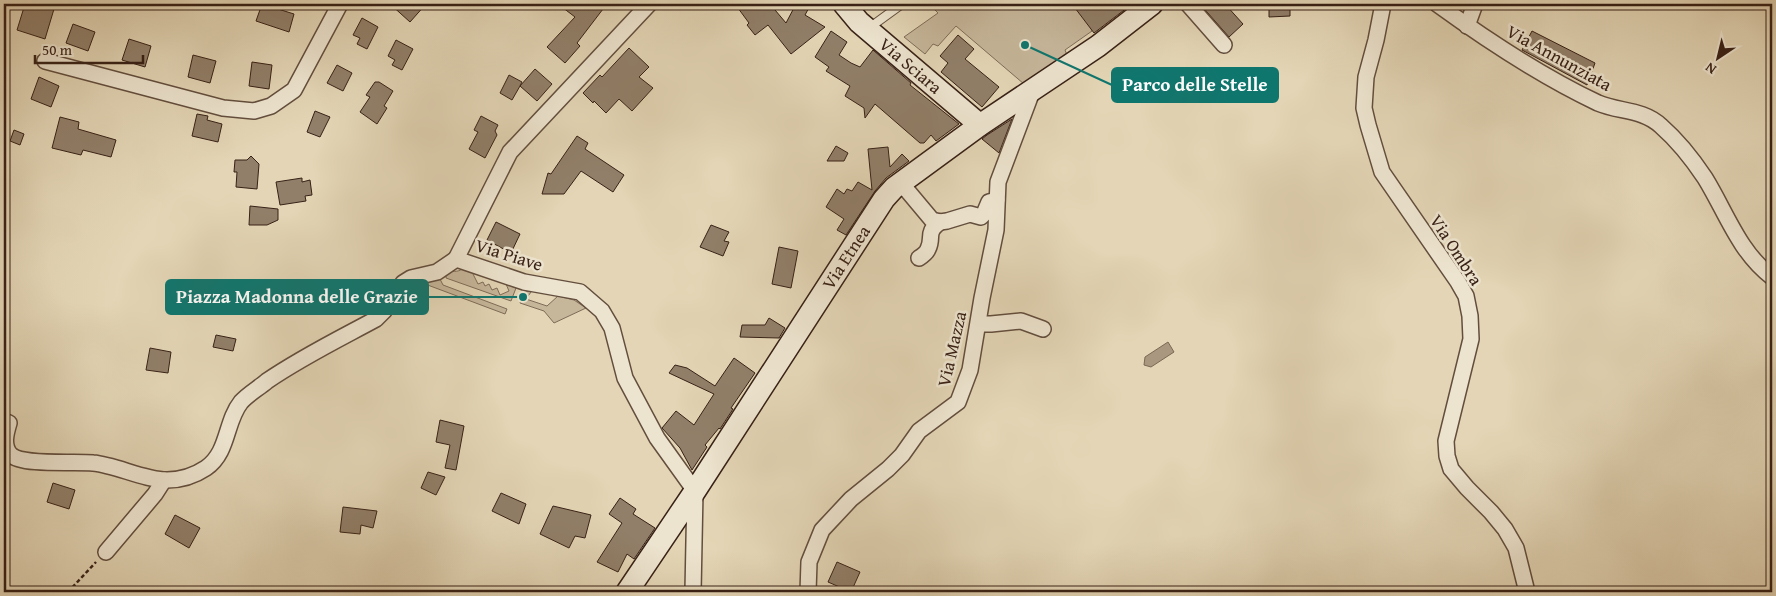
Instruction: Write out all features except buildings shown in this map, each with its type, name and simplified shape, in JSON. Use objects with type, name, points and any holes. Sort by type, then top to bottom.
[{"type":"main road","name":"Via Sciara","points":[[844,4],[868,29],[980,126]]},
{"type":"main road","name":"Via Etnea","points":[[627,592],[695,491],[884,199],[901,183],[1033,89],[1098,46],[1152,4]]},
{"type":"street","points":[[45,61],[223,108],[254,111],[271,106],[294,90],[340,4]]},
{"type":"street","name":"Via Piave","points":[[649,4],[510,152],[456,259],[524,282],[580,292],[593,302],[602,311],[612,328],[625,378],[658,438],[695,491]]},
{"type":"street","points":[[1188,4],[1224,45]]},
{"type":"street","name":"Via Ombra","points":[[1383,4],[1366,77],[1364,108],[1368,125],[1382,172],[1458,282],[1466,296],[1470,316],[1471,339],[1446,442],[1447,456],[1451,469],[1466,488],[1492,512],[1509,536],[1516,548],[1527,592]]},
{"type":"street","name":"Via Annunziata","points":[[1437,4],[1512,56],[1583,95],[1600,104],[1648,116],[1660,124],[1674,138],[1704,177],[1735,235],[1750,255],[1772,277]]},
{"type":"street","points":[[1467,26],[1475,4]]},
{"type":"street","name":"Via Mazza","points":[[808,592],[809,562],[822,530],[851,499],[902,455],[919,431],[958,402],[970,370],[979,324],[982,298],[996,230],[998,182],[1033,89]]},
{"type":"street","points":[[901,183],[932,220],[940,222]]},
{"type":"street","points":[[919,258],[929,248],[930,234],[933,227],[940,222],[970,214],[981,217],[989,202],[997,200]]},
{"type":"street","points":[[4,421],[9,423],[5,444],[12,456],[19,459],[59,463],[93,463],[164,480],[180,480],[194,475],[216,459],[224,445],[232,415],[242,401],[254,391],[315,351],[376,319],[384,311],[403,282],[411,278],[437,272],[456,259]]},
{"type":"street","points":[[979,324],[1021,321],[1043,329]]},
{"type":"street","points":[[106,552],[155,494],[164,480]]},
{"type":"street","points":[[693,592],[695,491]]},
{"type":"lane","points":[[868,29],[902,4]]},
{"type":"path","points":[[68,592],[106,552]]},
{"type":"shaded area","points":[[933,4],[1082,4],[1092,31],[1065,50],[1067,55],[1024,84],[956,26],[938,46],[933,44],[925,54],[904,37],[938,13],[931,6]]},
{"type":"shaded area","points":[[462,269],[471,270],[478,284],[483,282],[485,286],[489,284],[492,290],[497,288],[500,295],[509,291],[506,284],[516,288],[511,301],[446,278],[446,273]]},
{"type":"shaded area","points":[[439,277],[443,285],[507,309],[505,314],[417,281]]},
{"type":"shaded area","points":[[525,291],[531,292],[526,299],[547,306],[558,296],[574,300],[586,308],[554,323],[544,311],[520,303]]},
{"type":"shaded area","points":[[1168,342],[1174,352],[1151,367],[1144,365],[1145,357]]},
{"type":"place","name":"Parco delle Stelle","points":[[1025,45]]},
{"type":"place","name":"Piazza Madonna delle Grazie","points":[[523,297]]}]
